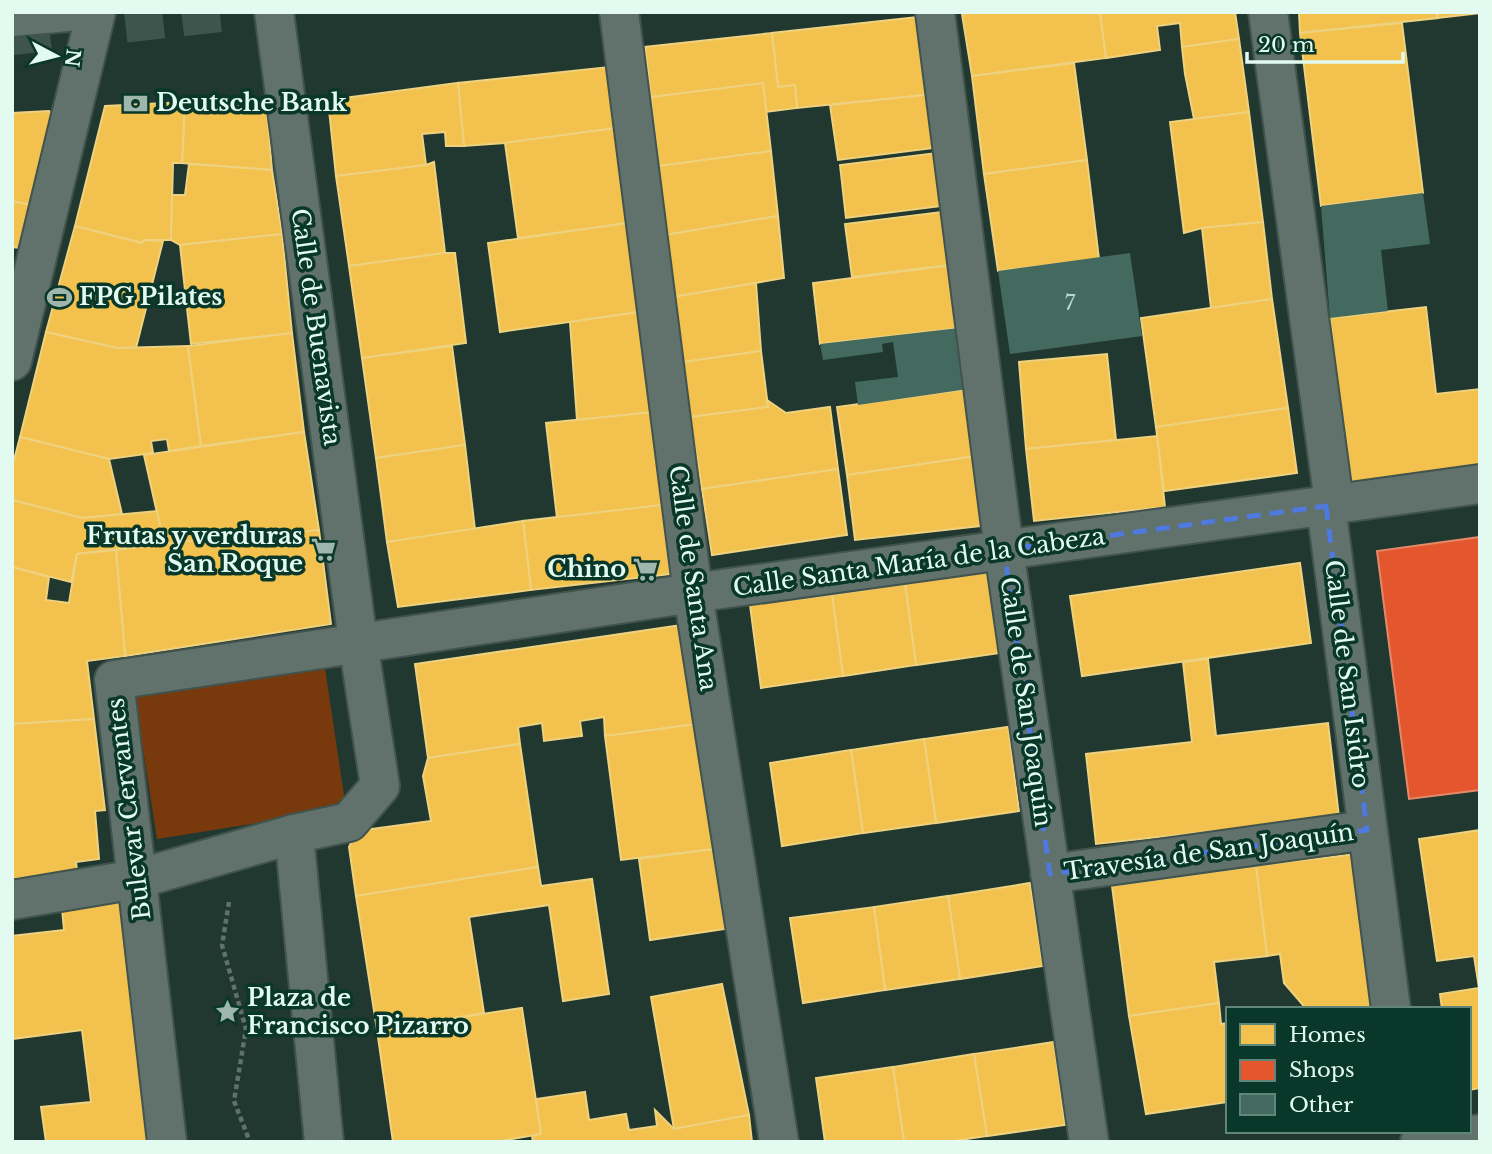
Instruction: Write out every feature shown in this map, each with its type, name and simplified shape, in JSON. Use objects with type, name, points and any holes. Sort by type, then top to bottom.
[{"type":"street","points":[[12,17],[67,12]]},
{"type":"street","points":[[12,361],[96,12]]},
{"type":"street","name":"Calle de Buenavista","points":[[12,900],[137,879],[294,834],[349,822],[380,786],[358,642],[274,12]]},
{"type":"street","name":"Calle de Santa Ana","points":[[619,12],[693,593],[779,1142]]},
{"type":"street","name":"Calle de San Joaquín","points":[[935,12],[1004,550],[1089,1142]]},
{"type":"street","name":"Calle de San Isidro","points":[[1268,12],[1391,1007]]},
{"type":"street","name":"Calle Santa María de la Cabeza","points":[[358,642],[1004,550],[1329,497],[1480,484]]},
{"type":"street","name":"Bulevar Cervantes","points":[[167,1142],[114,680],[358,642]]},
{"type":"street","name":"Travesía de San Joaquín","points":[[1050,874],[1367,830]]},
{"type":"street","points":[[294,834],[324,1142]]},
{"type":"street","points":[[1420,1142],[1480,1134]]},
{"type":"path","points":[[238,850],[222,945],[246,1028],[234,1101],[250,1142]]},
{"type":"highlighted area","points":[[1326,506],[1367,830],[1050,874],[1004,550]]},
{"type":"shaded area","points":[[325,668],[346,809],[157,839],[135,697]]},
{"type":"building: Homes","points":[[1100,12],[1106,58],[972,76],[962,14]]},
{"type":"building: Homes","points":[[1100,12],[1235,12],[1239,39],[1182,47],[1180,23],[1157,26],[1160,50],[1106,58]]},
{"type":"building: Homes","points":[[1299,12],[1437,12],[1438,18],[1300,33]]},
{"type":"building: Homes","points":[[1437,12],[1480,12],[1480,13],[1438,18]]},
{"type":"building: Homes","points":[[926,16],[934,94],[797,108],[795,85],[778,87],[772,33]]},
{"type":"building: Homes","points":[[1402,23],[1423,193],[1321,206],[1300,33]]},
{"type":"building: Homes","points":[[772,33],[778,87],[795,85],[797,108],[766,112],[763,83],[651,97],[645,47]]},
{"type":"building: Homes","points":[[1239,39],[1249,112],[1194,119],[1182,47]]},
{"type":"building: Homes","points":[[1074,63],[1087,160],[984,174],[972,76]]},
{"type":"building: Homes","points":[[609,67],[616,128],[464,146],[458,83]]},
{"type":"building: Homes","points":[[458,83],[464,146],[446,146],[445,132],[422,134],[426,165],[336,176],[328,100]]},
{"type":"building: Homes","points":[[763,83],[771,151],[659,166],[651,97]]},
{"type":"building: Homes","points":[[934,94],[942,147],[838,160],[830,105]]},
{"type":"building: Homes","points":[[266,101],[272,170],[182,163],[185,102]]},
{"type":"building: Homes","points":[[185,102],[182,163],[173,163],[171,240],[144,240],[142,243],[75,226],[105,106]]},
{"type":"building: Homes","points":[[49,111],[61,124],[39,207],[12,201],[12,113]]},
{"type":"building: Homes","points":[[1249,112],[1263,222],[1202,228],[1184,233],[1170,122]]},
{"type":"building: Homes","points":[[616,128],[628,223],[518,238],[505,143]]},
{"type":"building: Homes","points":[[771,151],[778,216],[665,235],[659,166]]},
{"type":"building: Homes","points":[[944,152],[950,205],[846,218],[840,165]]},
{"type":"building: Homes","points":[[1087,160],[1099,259],[998,271],[984,174]]},
{"type":"building: Homes","points":[[434,162],[445,253],[349,266],[336,176]]},
{"type":"building: Homes","points":[[189,164],[272,170],[282,234],[180,245],[171,240],[172,195],[185,195]]},
{"type":"building: Homes","points":[[12,201],[39,207],[29,249],[12,247]]},
{"type":"building: Homes","points":[[949,211],[956,264],[852,277],[845,224]]},
{"type":"building: Homes","points":[[778,216],[784,278],[673,297],[665,235]]},
{"type":"building: Homes","points":[[1263,222],[1272,299],[1211,308],[1202,228]]},
{"type":"building: Homes","points":[[628,223],[639,312],[500,332],[488,243]]},
{"type":"building: Homes","points":[[75,226],[142,243],[144,240],[163,241],[136,348],[117,348],[46,332]]},
{"type":"building: Homes","points":[[282,234],[292,333],[191,344],[180,245]]},
{"type":"building: Homes","points":[[455,253],[466,343],[362,358],[349,266]]},
{"type":"building: Homes","points":[[951,265],[959,328],[820,344],[813,283]]},
{"type":"building: Homes","points":[[756,283],[761,351],[683,362],[673,297]]},
{"type":"building: Homes","points":[[1272,299],[1288,408],[1156,427],[1141,318]]},
{"type":"building: Homes","points":[[1426,307],[1436,394],[1480,389],[1480,466],[1349,482],[1330,318]]},
{"type":"building: Homes","points":[[639,312],[654,412],[577,420],[570,322]]},
{"type":"building: Homes","points":[[46,332],[117,348],[188,346],[201,446],[169,451],[167,439],[151,441],[153,453],[109,459],[20,437]]},
{"type":"building: Homes","points":[[292,333],[304,432],[201,446],[188,346]]},
{"type":"building: Homes","points":[[452,346],[465,445],[376,458],[362,358]]},
{"type":"building: Homes","points":[[761,351],[768,407],[690,417],[683,362]]},
{"type":"building: Homes","points":[[1107,354],[1116,440],[1026,449],[1019,362]]},
{"type":"building: Homes","points":[[968,389],[977,456],[847,475],[837,407]]},
{"type":"building: Homes","points":[[767,400],[786,413],[830,407],[838,469],[702,489],[690,417],[768,407]]},
{"type":"building: Homes","points":[[1288,408],[1297,473],[1164,491],[1156,427]]},
{"type":"building: Homes","points":[[654,412],[662,505],[557,518],[546,423]]},
{"type":"building: Homes","points":[[304,432],[319,530],[164,544],[144,455]]},
{"type":"building: Homes","points":[[1157,436],[1165,507],[1034,521],[1026,449]]},
{"type":"building: Homes","points":[[20,437],[109,459],[122,514],[82,518],[12,500],[12,468]]},
{"type":"building: Homes","points":[[465,445],[475,530],[387,542],[376,458]]},
{"type":"building: Homes","points":[[977,456],[989,525],[855,540],[847,475]]},
{"type":"building: Homes","points":[[838,469],[847,535],[712,555],[702,489]]},
{"type":"building: Homes","points":[[12,500],[82,518],[157,511],[164,544],[77,554],[71,582],[12,567]]},
{"type":"building: Homes","points":[[662,505],[670,574],[531,590],[523,521]]},
{"type":"building: Homes","points":[[523,521],[531,590],[398,607],[387,542]]},
{"type":"building: Homes","points":[[319,530],[331,624],[125,656],[116,550],[214,538]]},
{"type":"building: Homes","points":[[116,550],[125,656],[87,661],[94,719],[12,724],[12,567],[49,577],[46,600],[69,603],[77,554]]},
{"type":"building: Homes","points":[[1300,563],[1311,643],[1082,676],[1070,596]]},
{"type":"building: Homes","points":[[989,572],[1000,653],[916,665],[905,584]]},
{"type":"building: Homes","points":[[905,584],[916,665],[843,676],[832,595]]},
{"type":"building: Homes","points":[[832,595],[843,676],[761,688],[750,605]]},
{"type":"building: Homes","points":[[682,625],[697,724],[605,736],[604,717],[580,721],[582,736],[544,741],[542,723],[518,727],[520,744],[428,758],[415,664]]},
{"type":"building: Homes","points":[[1208,659],[1216,736],[1328,723],[1339,817],[1096,844],[1086,754],[1192,742],[1183,662]]},
{"type":"building: Homes","points":[[94,719],[105,810],[95,811],[99,859],[76,862],[77,870],[12,879],[12,724]]},
{"type":"building: Homes","points":[[697,724],[714,849],[621,860],[605,736]]},
{"type":"building: Homes","points":[[1008,727],[1019,811],[936,823],[924,739]]},
{"type":"building: Homes","points":[[924,739],[936,823],[863,833],[851,750]]},
{"type":"building: Homes","points":[[520,744],[538,867],[356,896],[349,847],[357,831],[431,821],[423,776],[428,758]]},
{"type":"building: Homes","points":[[851,750],[863,833],[782,846],[770,763]]},
{"type":"building: Homes","points":[[1480,830],[1480,1088],[1471,1090],[1471,1007],[1442,1007],[1440,994],[1479,988],[1474,956],[1437,961],[1419,839]]},
{"type":"building: Homes","points":[[714,849],[725,929],[650,940],[639,859]]},
{"type":"building: Homes","points":[[1356,854],[1374,1007],[1304,1007],[1284,983],[1280,954],[1267,956],[1256,866]]},
{"type":"building: Homes","points":[[1256,866],[1267,956],[1214,962],[1219,1003],[1129,1016],[1112,886]]},
{"type":"building: Homes","points":[[538,867],[541,886],[592,879],[609,994],[563,1001],[549,905],[469,917],[484,1013],[377,1030],[356,896]]},
{"type":"building: Homes","points":[[1030,883],[1043,966],[960,979],[948,896]]},
{"type":"building: Homes","points":[[948,896],[960,979],[885,990],[874,907]]},
{"type":"building: Homes","points":[[121,902],[150,1142],[46,1142],[41,1107],[91,1102],[82,1030],[12,1039],[12,936],[64,930],[62,909]]},
{"type":"building: Homes","points":[[874,907],[885,990],[803,1003],[790,918]]},
{"type":"building: Homes","points":[[722,984],[749,1115],[674,1129],[651,997]]},
{"type":"building: Homes","points":[[1219,1003],[1221,1024],[1226,1023],[1226,1102],[1146,1114],[1129,1016]]},
{"type":"building: Homes","points":[[522,1008],[541,1134],[494,1142],[393,1142],[377,1030]]},
{"type":"building: Homes","points":[[1054,1042],[1065,1125],[987,1136],[974,1054]]},
{"type":"building: Homes","points":[[974,1054],[987,1136],[947,1142],[904,1142],[893,1067]]},
{"type":"building: Homes","points":[[893,1067],[904,1142],[825,1142],[816,1078]]},
{"type":"building: Homes","points":[[585,1092],[589,1120],[626,1114],[629,1130],[657,1126],[655,1110],[674,1129],[749,1115],[752,1142],[533,1142],[532,1136],[541,1134],[536,1099]]},
{"type":"building: Shops","points":[[1480,537],[1480,790],[1409,799],[1377,551]]},
{"type":"building: Other","points":[[1423,193],[1430,244],[1381,250],[1388,311],[1330,318],[1321,206]]},
{"type":"building: Other","points":[[1130,253],[1142,336],[1010,354],[998,271]]},
{"type":"building: Other","points":[[959,328],[968,389],[858,405],[855,382],[898,377],[893,342],[882,344],[883,352],[823,360],[820,344]]},
{"type":"tunnel","points":[[12,36],[231,12]]},
{"type":"place","name":"Deutsche Bank","points":[[136,103]]},
{"type":"place","name":"FPG Pilates","points":[[59,297]]},
{"type":"place","name":"Frutas y verduras San Roque","points":[[323,550]]},
{"type":"place","name":"Chino","points":[[646,569]]},
{"type":"place","name":"Plaza de Francisco Pizarro","points":[[227,1012]]}]
